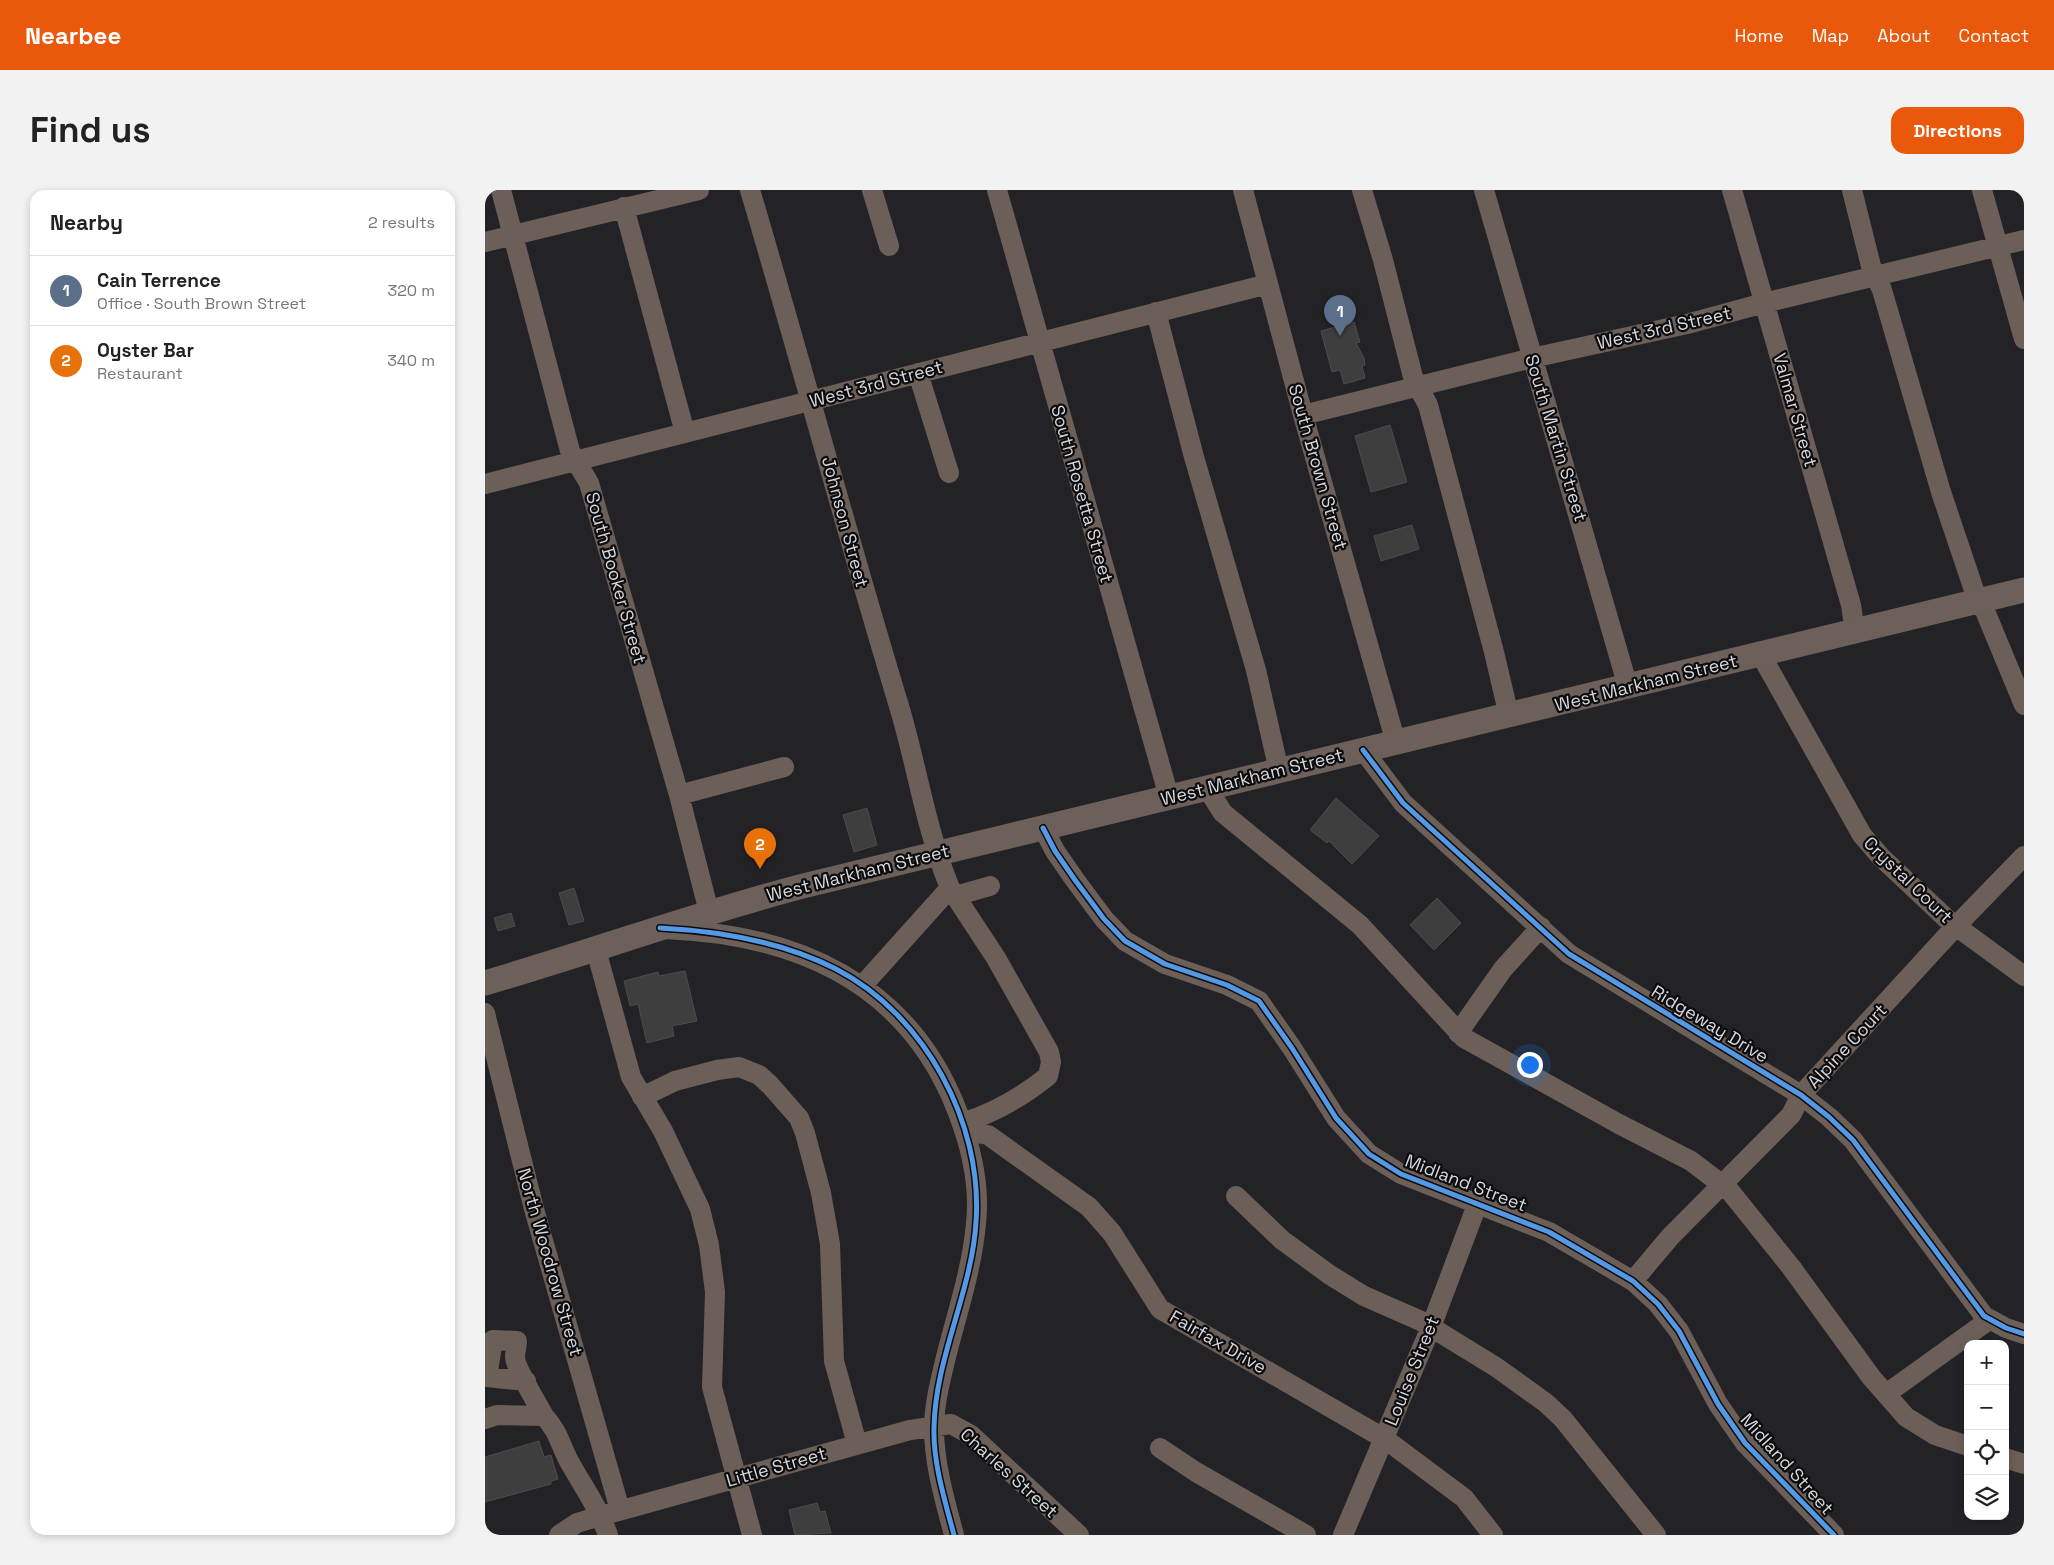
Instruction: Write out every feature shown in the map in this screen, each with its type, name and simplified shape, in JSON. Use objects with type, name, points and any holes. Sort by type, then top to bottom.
[{"type":"main road","name":"West Markham Street","points":[[485,983],[596,950],[709,912],[803,886],[2024,590]]},
{"type":"street","name":"South Booker Street","points":[[501,190],[571,451],[575,462],[589,483],[679,795],[709,912]]},
{"type":"street","points":[[485,242],[699,190]]},
{"type":"street","name":"Johnson Street","points":[[750,190],[812,400],[854,560],[899,709],[937,854],[952,892],[996,958],[1049,1052],[1051,1062],[1048,1076],[1030,1090],[964,1127]]},
{"type":"street","points":[[872,190],[889,246]]},
{"type":"street","name":"South Rosetta Street","points":[[997,190],[1169,797]]},
{"type":"street","name":"South Brown Street","points":[[1243,190],[1303,416],[1396,743]]},
{"type":"street","points":[[1362,190],[1383,260],[1413,377],[1428,405],[1495,652],[1509,716]]},
{"type":"street","name":"South Martin Street","points":[[1484,190],[1628,686]]},
{"type":"street","name":"Valmar Street","points":[[1732,190],[1851,605],[1855,632]]},
{"type":"street","points":[[1852,190],[1875,277],[1882,290],[1941,492],[1978,602],[1985,611],[2024,705]]},
{"type":"street","points":[[1982,190],[2024,339]]},
{"type":"street","points":[[624,207],[685,433]]},
{"type":"street","name":"West 3rd Street","points":[[1303,416],[1532,358],[1687,324],[1764,303],[2024,240]]},
{"type":"street","name":"West 3rd Street","points":[[485,484],[1268,284]]},
{"type":"street","points":[[1157,312],[1195,457],[1256,670],[1279,770]]},
{"type":"street","points":[[918,373],[949,473]]},
{"type":"street","name":"Crystal Court","points":[[1761,655],[1862,835],[1881,857],[1956,926],[2024,976]]},
{"type":"street","name":"Ridgeway Drive","points":[[1363,750],[1403,803],[1569,954],[1801,1095],[1829,1116],[1853,1140],[1989,1320]]},
{"type":"street","points":[[679,795],[784,767]]},
{"type":"street","points":[[1207,788],[1223,813],[1360,925],[1458,1033],[1475,1045],[1691,1161],[1729,1190],[1791,1267],[1885,1394],[1906,1417],[1920,1428],[1964,1444]]},
{"type":"street","name":"Midland Street","points":[[1043,828],[1055,851],[1075,880],[1104,919],[1125,941],[1165,964],[1227,985],[1259,1001],[1292,1048],[1336,1118],[1369,1154],[1401,1174],[1549,1232],[1633,1281],[1658,1304],[1679,1331],[1718,1404],[1745,1443],[1835,1535]]},
{"type":"street","name":"Alpine Court","points":[[1633,1281],[1670,1237],[1791,1115],[1801,1095],[1956,926],[2024,856]]},
{"type":"street","points":[[861,986],[952,892],[990,886]]},
{"type":"street","points":[[1458,1033],[1503,970],[1541,927]]},
{"type":"street","points":[[660,928],[702,932],[772,945],[836,969],[861,986],[896,1015],[930,1056],[948,1086],[964,1127],[974,1177],[976,1224],[970,1259],[940,1382],[934,1428],[943,1489],[954,1535]]},
{"type":"street","points":[[596,950],[631,1076],[663,1131],[700,1209],[707,1236],[715,1292],[712,1387],[751,1535]]},
{"type":"street","name":"North Woodrow Street","points":[[485,1013],[613,1512]]},
{"type":"street","points":[[642,1097],[675,1081],[717,1070],[739,1067],[759,1076],[770,1084],[799,1118],[805,1132],[821,1193],[829,1235],[833,1276],[834,1361],[857,1444]]},
{"type":"street","name":"Fairfax Drive","points":[[964,1127],[989,1135],[1089,1208],[1112,1233],[1160,1309],[1385,1439],[1464,1498],[1493,1535]]},
{"type":"street","points":[[1236,1196],[1282,1240],[1330,1275],[1364,1296],[1431,1327],[1496,1367],[1545,1403],[1563,1419],[1656,1535]]},
{"type":"street","name":"Louise Street","points":[[1343,1535],[1431,1327],[1477,1205]]},
{"type":"street","points":[[1885,1394],[1989,1320],[2024,1334]]},
{"type":"street","points":[[526,1381],[543,1416],[556,1428],[569,1462],[586,1486],[613,1512],[608,1535]]},
{"type":"street","points":[[485,1419],[497,1415],[543,1416]]},
{"type":"street","name":"Charles Street","points":[[934,1428],[951,1424],[971,1435],[1079,1535]]},
{"type":"street","name":"Little Street","points":[[567,1532],[613,1512],[910,1430],[934,1428]]},
{"type":"street","points":[[1160,1448],[1196,1472],[1306,1535]]},
{"type":"street","points":[[2009,1459],[2024,1464]]},
{"type":"building","points":[[1354,322],[1360,342],[1356,343],[1364,358],[1365,365],[1362,366],[1365,378],[1344,384],[1340,370],[1332,372],[1321,331]]},
{"type":"building","points":[[1390,425],[1407,482],[1371,492],[1355,436]]},
{"type":"building","points":[[1412,525],[1419,549],[1381,561],[1374,536]]},
{"type":"building","points":[[1336,798],[1379,836],[1352,864],[1329,841],[1327,843],[1310,830]]},
{"type":"building","points":[[867,808],[877,845],[854,852],[843,815]]},
{"type":"building","points":[[574,888],[584,921],[569,925],[559,893]]},
{"type":"building","points":[[1437,898],[1461,923],[1434,950],[1410,925]]},
{"type":"building","points":[[511,913],[515,926],[498,931],[494,918]]},
{"type":"building","points":[[685,971],[697,1021],[672,1026],[674,1036],[647,1043],[638,1004],[630,1006],[624,981],[658,972],[659,976]]},
{"type":"building","points":[[539,1441],[544,1457],[551,1455],[558,1479],[551,1481],[551,1484],[485,1502],[485,1457]]},
{"type":"building","points":[[817,1503],[820,1512],[825,1511],[831,1533],[795,1535],[789,1510]]},
{"type":"cycle path","points":[[1363,750],[1403,803],[1569,954],[1801,1095],[1829,1117],[1853,1140],[1984,1316],[2006,1328],[2024,1334]]},
{"type":"cycle path","points":[[1043,828],[1055,851],[1075,880],[1104,919],[1125,941],[1165,964],[1227,985],[1259,1001],[1292,1048],[1336,1118],[1369,1154],[1401,1174],[1549,1232],[1633,1281],[1658,1304],[1679,1331],[1718,1404],[1745,1443],[1834,1535]]},
{"type":"cycle path","points":[[660,928],[728,935],[773,945],[836,969],[868,989],[896,1014],[921,1043],[942,1076],[958,1111],[970,1147],[976,1185],[976,1222],[973,1248],[940,1376],[934,1428],[935,1455],[954,1535]]},
{"type":"place","name":"Cain Terrence","points":[[1340,336]]},
{"type":"place","name":"Oyster Bar","points":[[760,869]]}]
